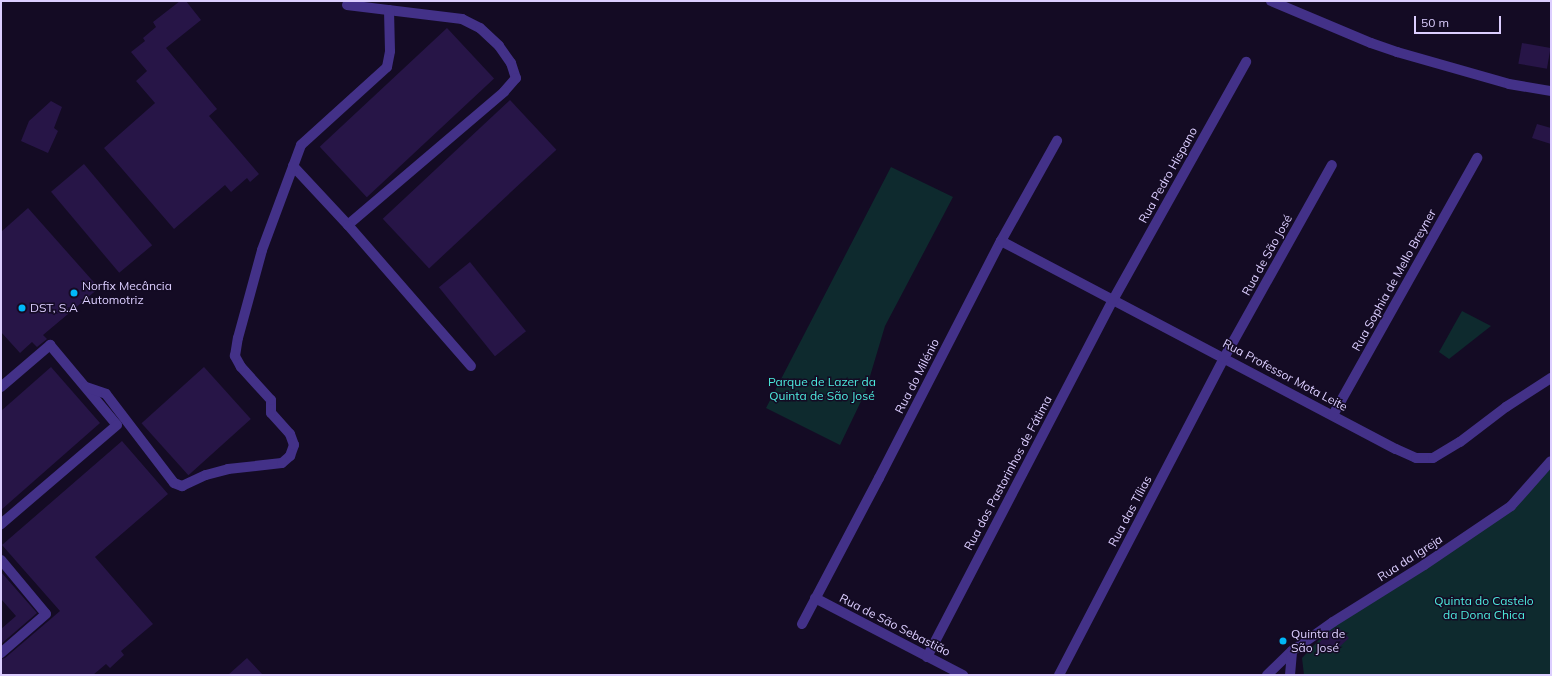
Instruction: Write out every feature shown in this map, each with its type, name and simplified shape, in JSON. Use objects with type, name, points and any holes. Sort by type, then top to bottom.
[{"type":"street","points":[[1276,2],[1344,32],[1397,52],[1509,84],[1551,91]]},
{"type":"street","points":[[347,5],[462,19],[480,28],[499,46],[511,62],[516,78],[504,92],[348,224]]},
{"type":"street","points":[[86,387],[106,394],[174,483],[182,486],[206,475],[228,469],[282,462],[290,456],[294,445],[290,434],[270,413],[271,400],[241,367],[235,356],[238,338],[262,250],[301,145],[386,67],[390,51],[389,10]]},
{"type":"street","name":"Rua Pedro Hispano","points":[[1112,300],[1246,62]]},
{"type":"street","name":"Rua do Milénio","points":[[802,624],[883,471],[1001,241],[1057,141]]},
{"type":"street","name":"Rua Sophia de Mello Breyner","points":[[1333,415],[1477,158]]},
{"type":"street","points":[[293,166],[348,224],[471,366]]},
{"type":"street","name":"Rua de São José","points":[[1224,358],[1332,166]]},
{"type":"street","name":"Rua Professor Mota Leite","points":[[1001,241],[1396,449],[1416,458],[1433,458],[1460,442],[1506,407],[1551,378]]},
{"type":"street","name":"Rua dos Pastorinhos de Fátima","points":[[927,657],[1112,300]]},
{"type":"street","points":[[1,387],[50,345],[117,425],[1,524]]},
{"type":"street","name":"Rua das Tílias","points":[[1059,675],[1224,358]]},
{"type":"street","name":"Rua da Igreja","points":[[1267,675],[1292,652],[1333,622],[1511,506],[1551,461]]},
{"type":"street","points":[[1,560],[46,614],[1,653]]},
{"type":"street","name":"Rua de São Sebastião","points":[[815,598],[963,675]]},
{"type":"street","points":[[1290,675],[1292,652]]},
{"type":"green space","name":"Parque de Lazer da Quinta de São José","points":[[891,167],[953,197],[885,326],[865,393],[840,445],[766,408]]},
{"type":"green space","points":[[1462,311],[1491,326],[1449,359],[1439,352]]},
{"type":"green space","name":"Quinta do Castelo da Dona Chica","points":[[1551,468],[1551,675],[1304,675],[1302,658],[1332,626],[1498,520]]},
{"type":"building","points":[[180,1],[186,1],[201,20],[166,48],[217,109],[209,116],[259,174],[250,182],[247,178],[231,192],[225,185],[174,229],[104,148],[155,103],[136,81],[147,71],[131,52],[145,41],[143,38],[156,27],[153,22]]},
{"type":"building","points":[[447,28],[494,78],[367,197],[320,147]]},
{"type":"building","points":[[1522,43],[1551,48],[1547,69],[1518,64]]},
{"type":"building","points":[[510,100],[556,150],[429,268],[383,219]]},
{"type":"building","points":[[51,101],[62,107],[54,128],[58,131],[48,153],[21,141],[29,121]]},
{"type":"building","points":[[1537,124],[1551,128],[1551,144],[1532,138]]},
{"type":"building","points":[[84,164],[152,245],[119,273],[51,192]]},
{"type":"building","points":[[28,208],[99,288],[43,335],[47,339],[37,347],[32,342],[20,353],[1,332],[1,232]]},
{"type":"building","points":[[470,262],[526,331],[495,356],[439,287]]},
{"type":"building","points":[[51,367],[100,423],[1,510],[1,411]]},
{"type":"building","points":[[204,367],[251,419],[188,475],[142,423]]},
{"type":"building","points":[[122,441],[168,494],[95,557],[153,624],[121,651],[124,655],[110,668],[106,664],[93,675],[1,675],[1,659],[5,658],[60,611],[2,545]]},
{"type":"building","points":[[1,572],[37,613],[1,644],[1,629],[16,616],[1,599]]},
{"type":"building","points":[[1338,627],[1349,638],[1335,651],[1329,646],[1324,651],[1317,645],[1328,633]]},
{"type":"building","points":[[247,658],[263,675],[228,675]]},
{"type":"place","name":"Norfix Mecância Automotriz","points":[[74,293]]},
{"type":"place","name":"DST, S.A","points":[[22,308]]},
{"type":"place","name":"Quinta de São José","points":[[1283,641]]}]
